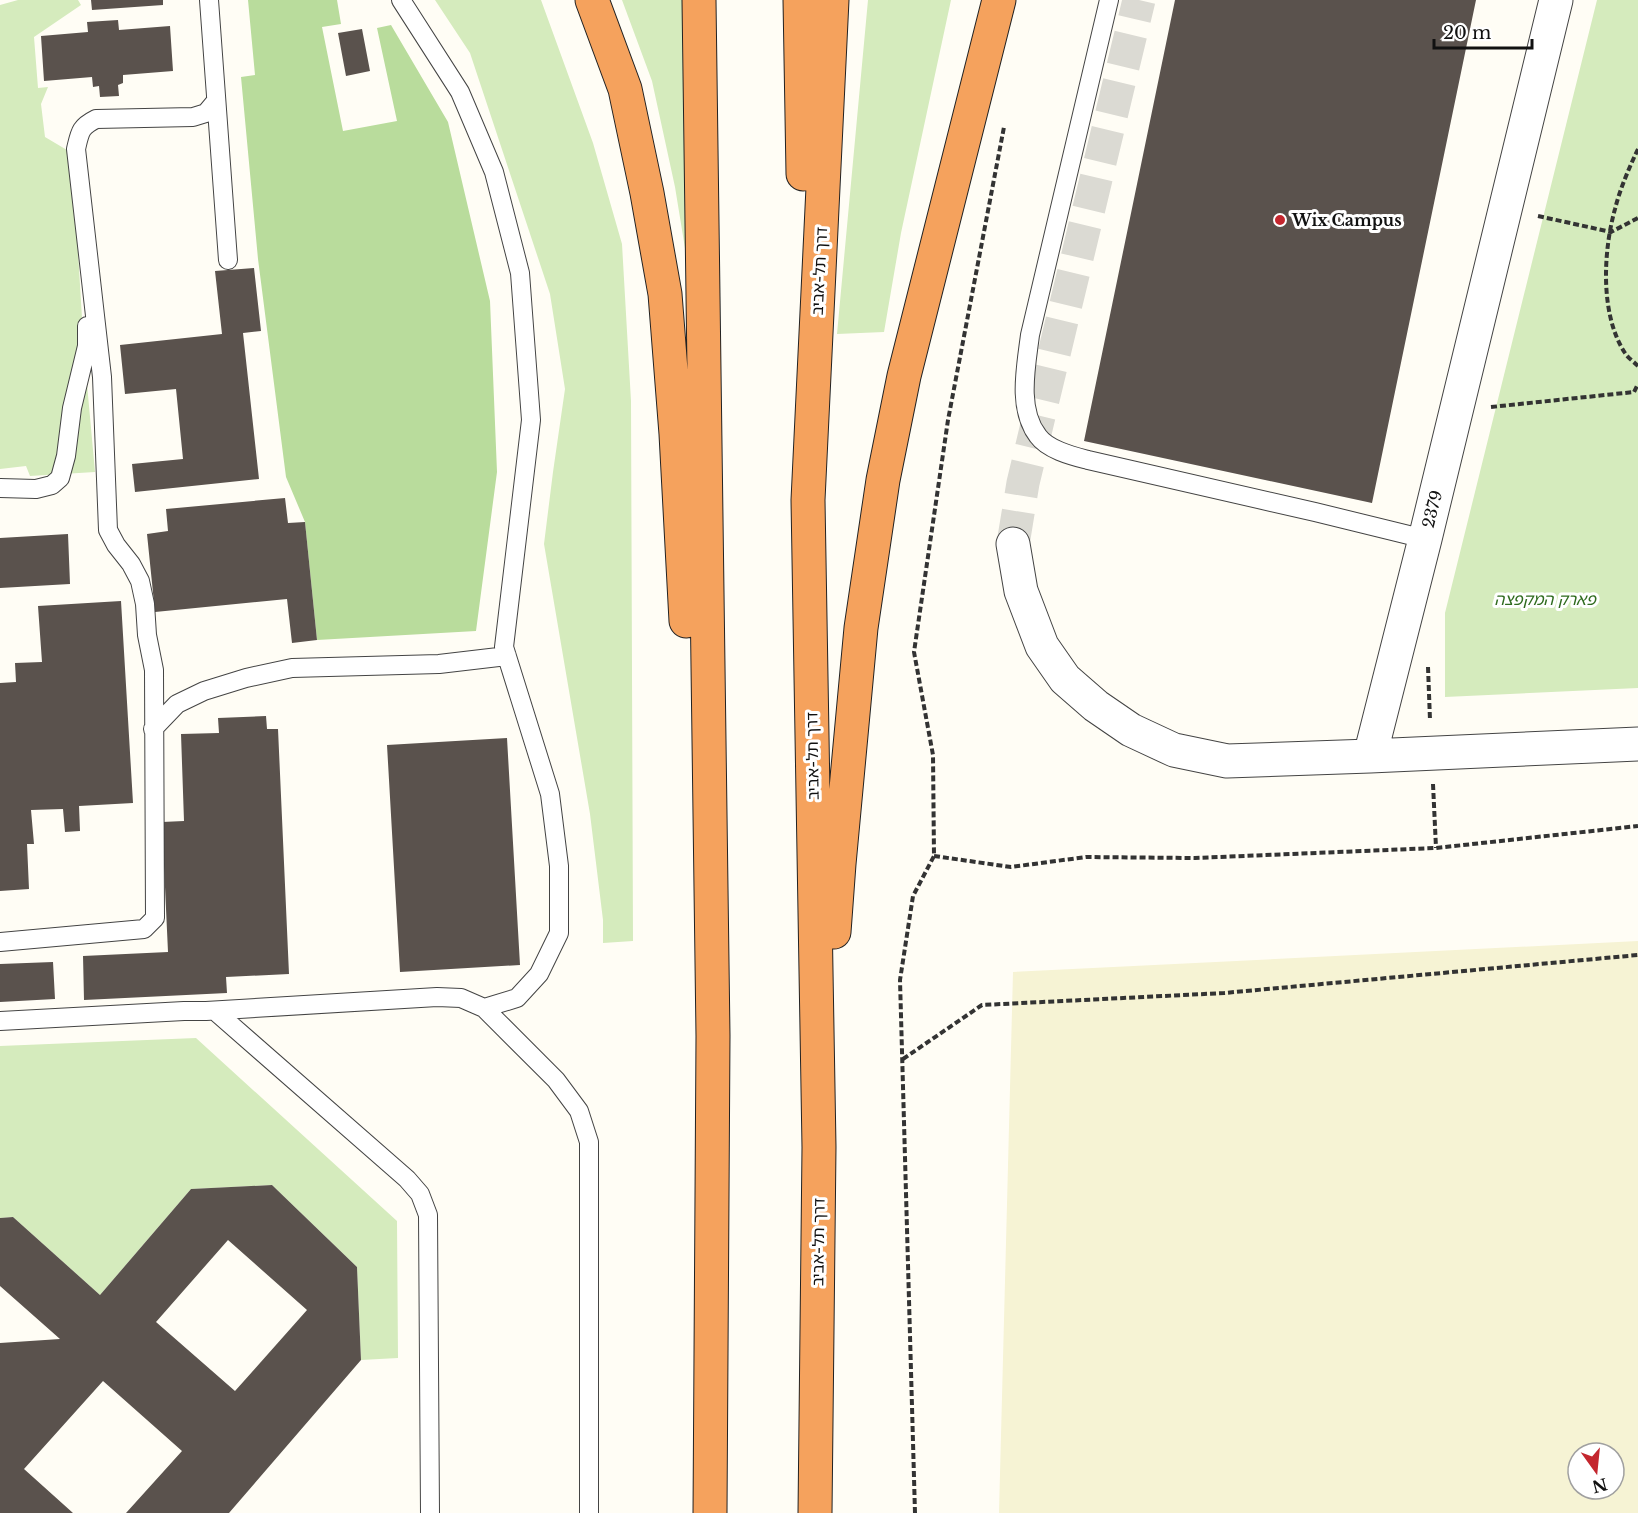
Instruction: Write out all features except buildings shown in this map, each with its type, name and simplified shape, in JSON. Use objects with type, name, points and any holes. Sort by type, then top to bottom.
[{"type":"highway","points":[[592,0],[625,89],[647,193],[664,294],[676,434],[713,1036]]},
{"type":"highway","points":[[699,0],[713,1036],[710,1513]]},
{"type":"highway","points":[[800,0],[808,500]]},
{"type":"highway","name":"דרך תל-אביב","points":[[815,1513],[819,1147],[808,500],[832,0]]},
{"type":"highway","points":[[819,1147],[839,864],[861,628],[883,480],[904,376],[999,0]]},
{"type":"street","name":"2379","points":[[1370,756],[1556,0]]},
{"type":"street","points":[[1013,544],[1021,591],[1042,646],[1065,679],[1096,706],[1131,729],[1174,750],[1227,761],[1638,744]]},
{"type":"lane","points":[[209,0],[228,260]]},
{"type":"lane","points":[[401,0],[460,92],[494,172],[520,273],[531,420],[504,647],[550,794],[559,866],[559,933],[539,974],[518,998],[484,1008]]},
{"type":"lane","points":[[1109,0],[1030,335],[1025,369],[1025,398],[1029,421],[1039,438],[1062,453],[1425,539]]},
{"type":"lane","points":[[0,942],[144,929],[155,918],[154,670],[140,581],[108,530],[102,377],[76,149],[85,124],[96,119],[193,117],[206,113],[216,101]]},
{"type":"lane","points":[[0,488],[36,489],[52,485],[60,478],[66,456],[72,408],[87,346],[87,249]]},
{"type":"lane","points":[[153,729],[177,704],[204,691],[292,668],[439,663],[507,656]]},
{"type":"lane","points":[[0,1021],[215,1011],[437,997],[461,998],[484,1008],[556,1080],[579,1111],[589,1142],[589,1513]]},
{"type":"lane","points":[[215,1011],[407,1179],[420,1194],[428,1215],[430,1513]]},
{"type":"path","points":[[915,1513],[900,980],[913,896],[934,856],[933,755],[914,652],[948,420],[1006,117]]},
{"type":"path","points":[[1638,149],[1614,210],[1606,264],[1607,301],[1614,332],[1626,355],[1638,366]]},
{"type":"path","points":[[1505,210],[1611,232],[1638,218]]},
{"type":"path","points":[[1491,407],[1634,392],[1638,384]]},
{"type":"path","points":[[934,856],[1011,867],[1086,857],[1195,858],[1319,854],[1436,848],[1638,826]]},
{"type":"path","points":[[902,1059],[982,1005],[1224,993],[1638,955]]},
{"type":"shaded area","points":[[1638,941],[1638,1513],[999,1513],[1013,972]]},
{"type":"green space","points":[[18,0],[78,0],[81,5],[34,37],[38,88],[48,87],[41,104],[45,137],[72,153],[84,351],[95,472],[30,476],[26,466],[0,469],[0,5]]},
{"type":"green space","points":[[248,0],[337,0],[341,24],[322,27],[343,131],[397,121],[377,28],[391,25],[448,122],[490,301],[497,472],[476,631],[317,640],[305,522],[286,477],[258,259],[241,77],[255,75]]},
{"type":"green space","points":[[435,0],[541,0],[593,143],[622,244],[631,401],[633,941],[603,943],[603,920],[590,814],[544,544],[565,389],[550,294],[470,53]]},
{"type":"green space","points":[[622,0],[682,0],[692,291],[675,187],[652,81]]},
{"type":"green space","points":[[868,0],[951,0],[901,233],[884,332],[837,334]]},
{"type":"green space","name":"פארק המקפצה","points":[[1597,0],[1638,0],[1638,688],[1445,697],[1445,613]]},
{"type":"green space","points":[[196,1038],[397,1221],[398,1358],[361,1360],[357,1267],[272,1185],[191,1189],[100,1295],[13,1217],[0,1218],[0,1046]]},
{"type":"tunnel","points":[[1013,544],[1023,483],[1139,0]]},
{"type":"place","name":"Wix Campus","points":[[1280,220]]}]
